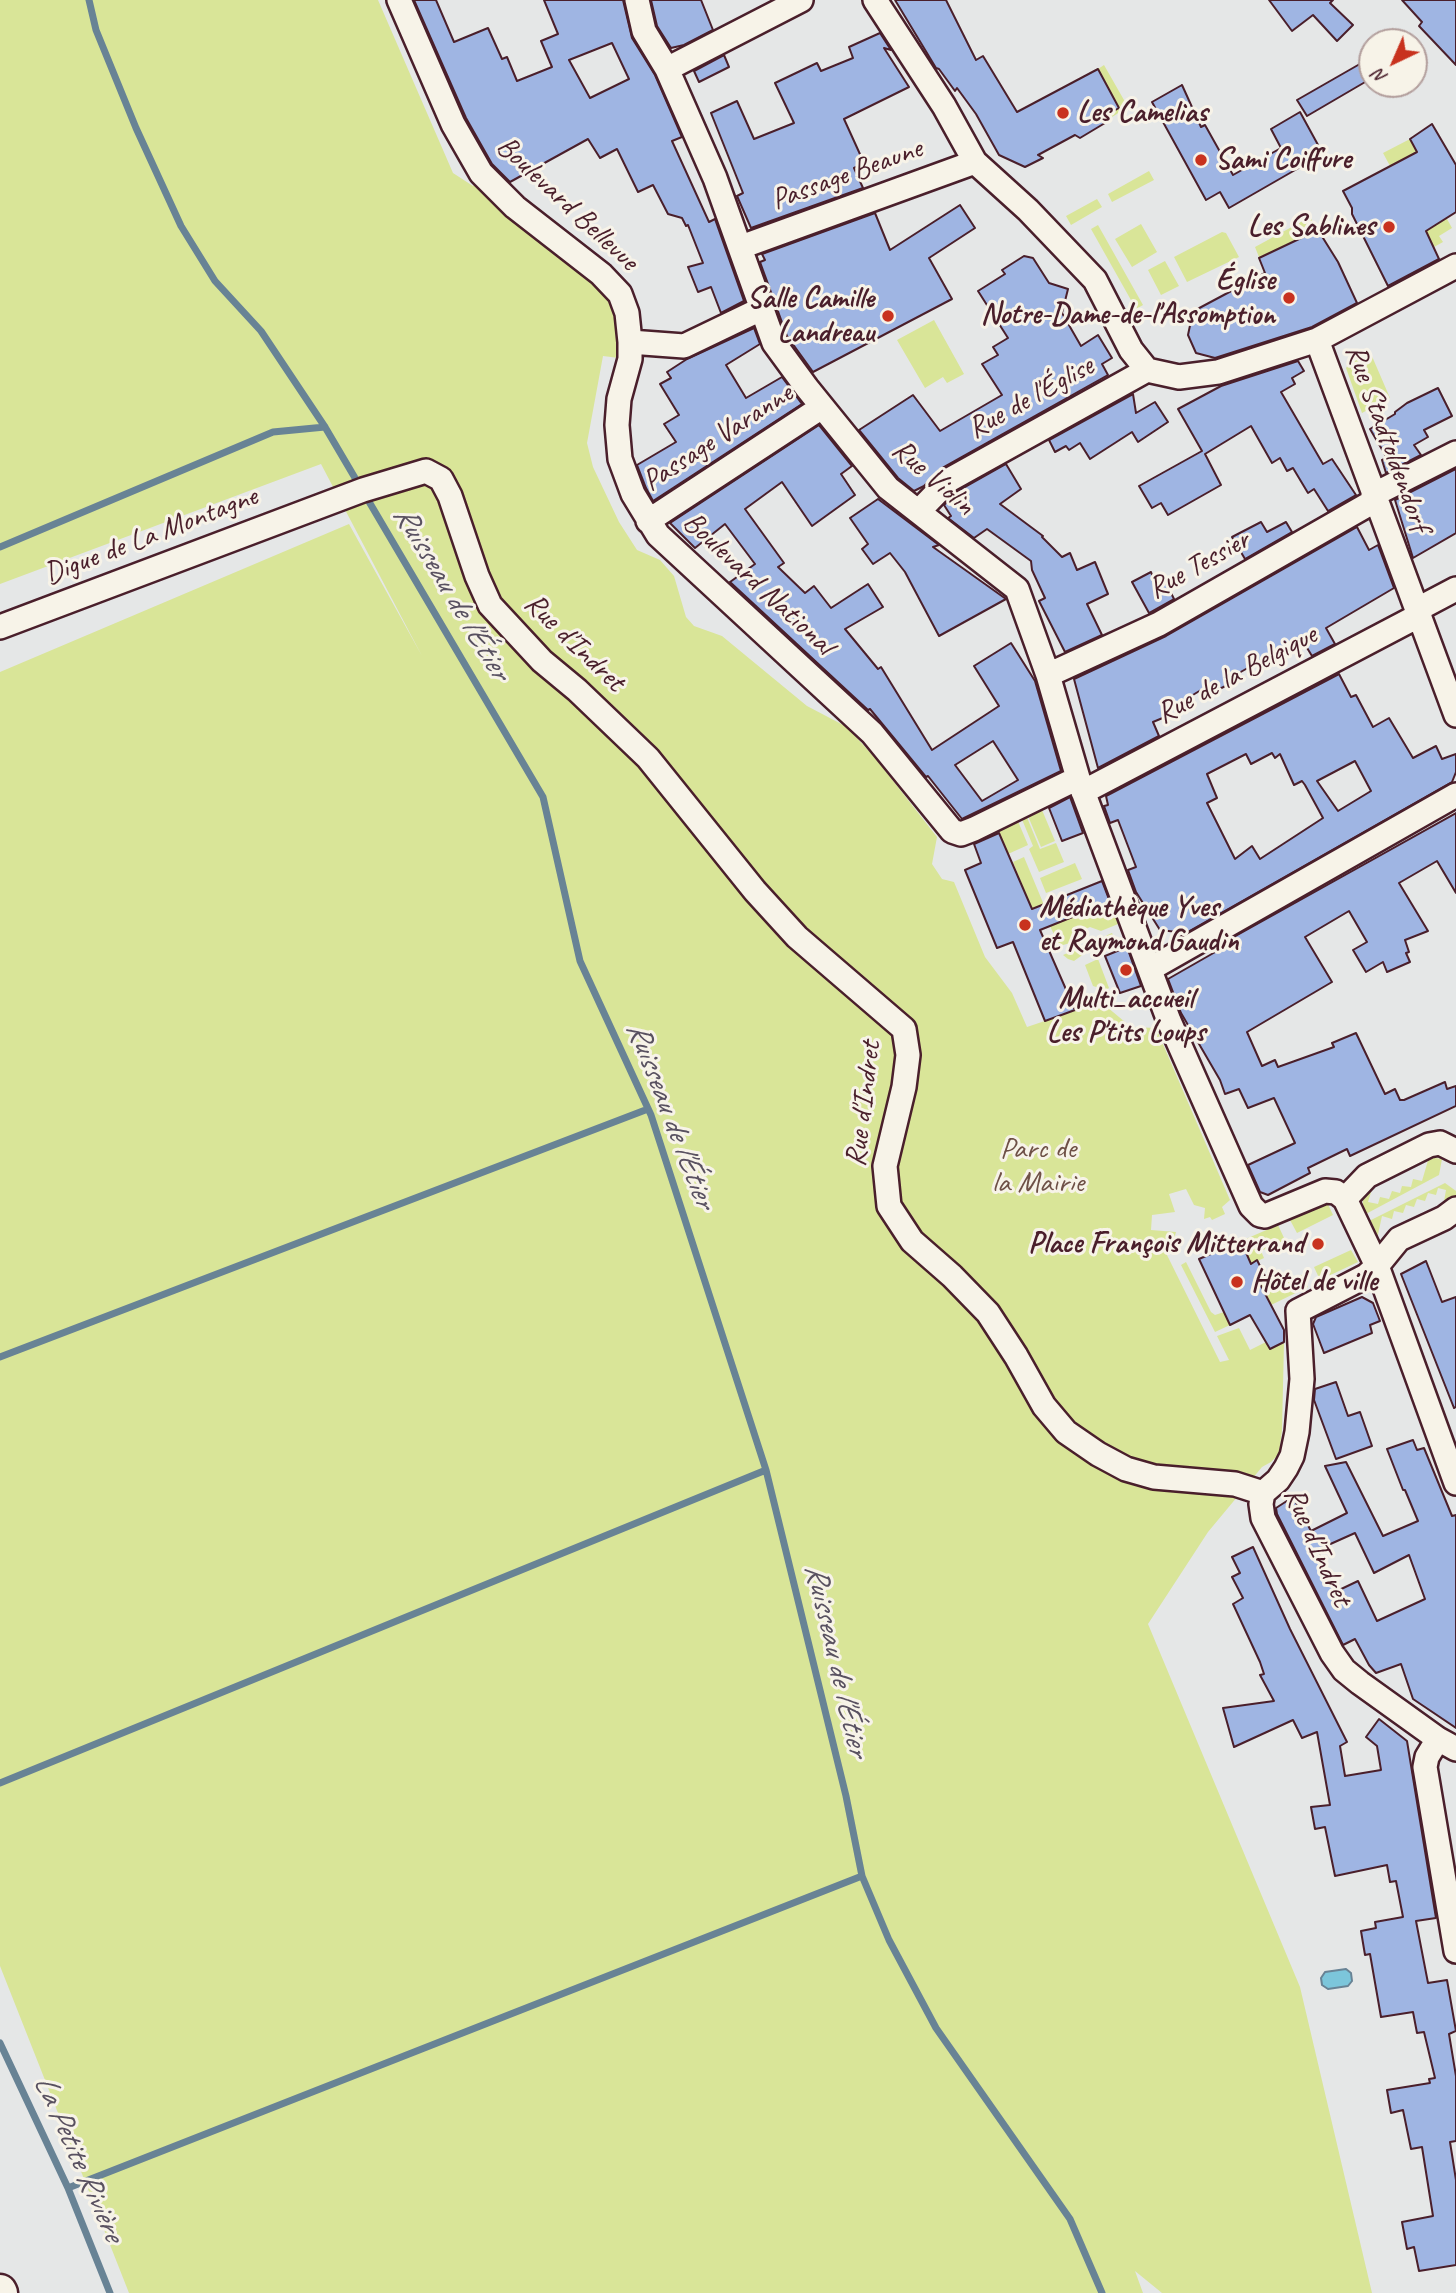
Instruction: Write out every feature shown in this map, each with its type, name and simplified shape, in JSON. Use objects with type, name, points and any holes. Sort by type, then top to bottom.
[{"type":"street","name":"Boulevard Bellevue","points":[[400,0],[453,124],[481,173],[515,207],[593,268],[620,294],[627,313],[630,342]]},
{"type":"street","name":"Rue Violin","points":[[637,0],[644,32],[667,69],[715,178],[774,343],[888,488],[1017,589],[1048,675],[1081,785],[1169,1021],[1251,1206],[1265,1216],[1325,1191],[1336,1192],[1345,1199]]},
{"type":"street","points":[[667,69],[801,0]]},
{"type":"street","points":[[875,0],[944,106],[975,162],[1028,209],[1095,280],[1131,350],[1147,370],[1179,377],[1218,372],[1317,340],[1456,266]]},
{"type":"street","name":"Passage Beaune","points":[[741,247],[975,162]]},
{"type":"street","points":[[630,342],[684,346],[761,309]]},
{"type":"street","name":"Rue Stadtoldendorf","points":[[1317,340],[1456,715]]},
{"type":"street","name":"Boulevard National","points":[[630,342],[630,359],[619,399],[617,425],[620,459],[633,494],[657,535],[872,733],[952,831],[961,834],[1081,785]]},
{"type":"street","name":"Rue de l'Église","points":[[919,510],[949,480],[1147,370]]},
{"type":"street","name":"Passage Varanne","points":[[648,521],[822,407]]},
{"type":"street","name":"Rue Tessier","points":[[1048,675],[1159,624],[1456,453]]},
{"type":"street","name":"Rue d'Indret","points":[[323,504],[426,471],[441,479],[450,496],[477,576],[490,605],[542,660],[648,758],[755,891],[797,937],[904,1029],[908,1055],[898,1118],[885,1166],[889,1206],[912,1241],[952,1276],[988,1313],[1044,1406],[1066,1432],[1126,1469],[1154,1476],[1235,1484],[1263,1493],[1263,1518],[1332,1653],[1344,1670],[1447,1744]]},
{"type":"street","name":"Digue de La Montagne","points":[[0,627],[323,504]]},
{"type":"street","name":"Rue de la Belgique","points":[[1081,785],[1419,612],[1456,589]]},
{"type":"street","points":[[1150,969],[1456,795]]},
{"type":"street","points":[[1456,1151],[1440,1143],[1429,1145],[1367,1176],[1345,1199],[1377,1266],[1456,1483]]},
{"type":"street","points":[[1263,1493],[1286,1468],[1292,1456],[1297,1432],[1302,1379],[1298,1311],[1366,1276],[1399,1239],[1444,1218],[1456,1209]]},
{"type":"street","points":[[1447,1744],[1427,1757],[1425,1767],[1456,1951]]},
{"type":"green space","name":"Parc de la Mairie","points":[[0,0],[378,0],[453,173],[473,186],[476,183],[612,299],[620,333],[619,358],[603,356],[587,443],[593,467],[619,522],[637,550],[660,560],[674,576],[686,617],[694,626],[722,636],[807,706],[847,727],[876,759],[937,837],[932,864],[942,879],[954,882],[985,957],[1012,993],[1027,1027],[1101,1002],[1131,1027],[1156,1028],[1230,1200],[1222,1207],[1225,1214],[1212,1220],[1210,1217],[1204,1219],[1205,1208],[1194,1205],[1186,1189],[1169,1194],[1175,1212],[1152,1215],[1151,1230],[1176,1232],[1174,1239],[1182,1242],[1165,1251],[1220,1362],[1229,1360],[1217,1336],[1239,1328],[1250,1350],[1266,1342],[1270,1349],[1284,1343],[1279,1454],[1262,1467],[1208,1532],[1148,1624],[1300,1987],[1372,2293],[1162,2293],[1135,2271],[1143,2293],[129,2293],[0,1966],[0,672],[349,524],[422,656],[321,464],[0,584]]},
{"type":"green space","points":[[1104,65],[1128,107],[1104,122],[1101,118],[1119,108],[1098,69]]},
{"type":"green space","points":[[1410,139],[1441,196],[1436,199],[1452,228],[1439,236],[1443,242],[1434,247],[1383,153]]},
{"type":"green space","points":[[1149,171],[1154,180],[1112,202],[1108,194]]},
{"type":"green space","points":[[1097,199],[1102,207],[1071,225],[1066,216]]},
{"type":"green space","points":[[1310,217],[1318,230],[1317,233],[1289,247],[1285,244],[1286,248],[1259,258],[1255,247]]},
{"type":"green space","points":[[1141,224],[1157,252],[1132,267],[1115,239]]},
{"type":"green space","points":[[1098,225],[1143,305],[1136,309],[1091,229]]},
{"type":"green space","points":[[1222,232],[1226,233],[1239,257],[1187,282],[1174,257]]},
{"type":"green space","points":[[1165,261],[1179,286],[1161,295],[1148,270]]},
{"type":"green space","points":[[934,320],[964,374],[947,383],[943,377],[925,388],[897,340]]},
{"type":"green space","points":[[1371,354],[1390,398],[1362,413],[1346,368],[1350,363]]},
{"type":"green space","points":[[1042,810],[1055,841],[1041,847],[1028,816]]},
{"type":"green space","points":[[1026,815],[1040,849],[1056,843],[1064,862],[1039,872],[1029,849],[1033,846],[1021,817]]},
{"type":"green space","points":[[1017,819],[1028,845],[1008,854],[997,828]]},
{"type":"green space","points":[[1024,857],[1044,905],[1032,909],[1013,862]]},
{"type":"green space","points":[[1075,863],[1082,879],[1046,893],[1040,878]]},
{"type":"green space","points":[[1115,900],[1123,922],[1101,931],[1090,927],[1078,941],[1063,945],[1058,943],[1050,926]]},
{"type":"green space","points":[[1112,933],[1114,937],[1099,943],[1074,961],[1063,955]]},
{"type":"green space","points":[[1098,959],[1109,988],[1106,990],[1093,986],[1085,965]]},
{"type":"green space","points":[[1429,1157],[1442,1159],[1439,1175],[1362,1216],[1363,1199],[1373,1186],[1368,1202],[1378,1204],[1380,1197],[1389,1199],[1392,1191],[1400,1193],[1402,1186],[1411,1187],[1413,1179],[1422,1181]]},
{"type":"green space","points":[[1445,1183],[1456,1191],[1451,1202],[1443,1207],[1446,1190],[1438,1188],[1436,1195],[1428,1193],[1425,1201],[1417,1199],[1414,1207],[1406,1205],[1403,1213],[1394,1211],[1392,1219],[1382,1216],[1377,1239],[1374,1238],[1365,1223]]},
{"type":"green space","points":[[1327,1202],[1333,1215],[1297,1233],[1290,1220]]},
{"type":"green space","points":[[1278,1225],[1285,1240],[1261,1251],[1264,1258],[1251,1264],[1241,1241]]},
{"type":"green space","points":[[1351,1250],[1358,1262],[1320,1280],[1314,1267]]},
{"type":"green space","points":[[1186,1262],[1211,1312],[1215,1315],[1224,1312],[1230,1325],[1215,1332],[1181,1265]]},
{"type":"green space","points":[[1302,1275],[1308,1287],[1271,1305],[1260,1284],[1274,1277],[1279,1287]]},
{"type":"water","points":[[1346,1969],[1351,1973],[1352,1981],[1348,1986],[1328,1989],[1322,1985],[1321,1978],[1325,1972]]},
{"type":"building","points":[[414,0],[436,0],[454,42],[488,28],[502,59],[507,57],[517,81],[552,67],[541,41],[558,34],[544,0],[623,0],[632,38],[655,75],[682,137],[672,141],[709,222],[715,219],[744,301],[721,313],[711,287],[698,292],[688,267],[703,263],[688,225],[686,226],[682,218],[668,214],[653,185],[638,192],[617,149],[600,158],[588,139],[510,182],[492,164],[466,118]],"holes":[[[612,43],[629,79],[590,98],[569,60]]]},
{"type":"building","points":[[651,0],[701,0],[713,30],[684,45],[671,48],[657,26]]},
{"type":"building","name":"Les Camelias","points":[[895,0],[946,0],[976,60],[983,56],[1017,112],[1098,69],[1119,108],[1101,118],[1105,123],[1080,138],[1075,135],[1038,155],[1043,158],[1025,167],[999,155],[976,114],[957,88],[955,91],[936,68]]},
{"type":"building","points":[[1269,0],[1333,0],[1330,3],[1353,25],[1337,41],[1313,15],[1292,31]]},
{"type":"building","points":[[1402,0],[1456,0],[1456,65],[1428,35],[1428,28],[1419,26],[1422,22]]},
{"type":"building","points":[[880,33],[891,50],[884,48],[909,87],[844,119],[864,163],[854,168],[863,188],[751,228],[737,196],[743,193],[711,113],[737,101],[754,139],[794,123],[775,83],[817,63],[821,71],[853,58],[849,47]]},
{"type":"building","points":[[724,55],[729,67],[699,82],[694,71]]},
{"type":"building","points":[[1358,65],[1358,86],[1307,116],[1297,100]]},
{"type":"building","points":[[1182,85],[1201,127],[1205,125],[1233,175],[1281,148],[1271,129],[1300,112],[1323,154],[1229,208],[1220,192],[1206,200],[1152,102]]},
{"type":"building","points":[[1432,124],[1456,165],[1456,212],[1426,231],[1439,259],[1388,286],[1343,191],[1417,152],[1410,139]]},
{"type":"building","points":[[960,205],[975,228],[929,258],[952,299],[813,372],[787,336],[760,262],[765,260],[762,254],[875,213],[890,250]]},
{"type":"building","name":"Église Notre-Dame-de-l'Assomption","points":[[1318,230],[1338,262],[1357,303],[1312,327],[1215,358],[1196,353],[1188,335],[1192,316],[1190,313],[1265,273],[1259,258]]},
{"type":"building","points":[[1024,256],[1033,258],[1049,283],[1068,289],[1062,313],[1081,346],[1098,335],[1112,358],[1102,364],[1108,375],[942,468],[924,486],[914,491],[898,478],[859,430],[913,395],[940,431],[1002,395],[982,364],[998,355],[993,347],[1008,338],[978,291],[1005,274],[1002,270]]},
{"type":"building","points":[[754,328],[760,344],[726,365],[746,398],[782,377],[802,404],[653,501],[637,465],[676,442],[664,424],[679,415],[660,384],[671,378],[667,372],[687,359]]},
{"type":"building","points":[[1298,361],[1304,371],[1292,378],[1295,384],[1281,392],[1323,464],[1332,459],[1356,495],[1328,511],[1314,489],[1308,493],[1293,468],[1287,471],[1280,458],[1272,463],[1251,426],[1205,454],[1221,485],[1168,515],[1161,503],[1152,508],[1139,486],[1202,451],[1178,409],[1221,386]]},
{"type":"building","points":[[1438,388],[1452,416],[1424,430],[1428,437],[1414,445],[1421,455],[1386,473],[1382,460],[1387,458],[1370,429],[1395,414],[1407,403]]},
{"type":"building","points":[[1133,394],[1136,413],[1155,402],[1168,422],[1138,442],[1132,432],[1090,459],[1080,443],[1069,450],[1066,446],[1055,452],[1049,440]]},
{"type":"building","points":[[819,425],[852,466],[841,474],[855,495],[812,526],[782,482],[745,509],[784,563],[778,567],[805,593],[814,586],[831,608],[868,584],[883,607],[845,629],[878,669],[881,667],[932,750],[999,706],[974,666],[1011,643],[1035,681],[1061,771],[962,819],[870,709],[730,582],[755,564],[725,524],[695,548],[670,523]],"holes":[[[993,741],[1018,780],[982,801],[955,765]]]},
{"type":"building","points":[[1006,464],[1021,489],[1000,504],[1043,536],[1062,557],[1070,553],[1077,570],[1095,562],[1108,594],[1087,604],[1102,635],[1065,652],[1039,601],[1045,598],[1032,570],[1031,561],[987,529],[974,538],[948,518],[951,516],[944,505],[958,491]]},
{"type":"building","points":[[1456,469],[1456,533],[1413,558],[1395,500]]},
{"type":"building","points":[[878,499],[939,545],[933,547],[1006,599],[939,636],[905,572],[890,553],[873,564],[862,549],[868,544],[850,518]]},
{"type":"building","points":[[1261,522],[1267,532],[1286,522],[1292,532],[1245,559],[1232,537]]},
{"type":"building","points":[[1357,527],[1369,550],[1378,545],[1394,588],[1326,628],[1335,644],[1312,656],[1301,638],[1230,678],[1232,683],[1215,691],[1211,684],[1163,713],[1165,717],[1153,722],[1159,736],[1098,768],[1074,679],[1166,636]]},
{"type":"building","points":[[1151,572],[1154,580],[1162,575],[1174,599],[1149,613],[1132,582]]},
{"type":"building","points":[[1339,674],[1351,697],[1356,695],[1373,727],[1389,718],[1413,758],[1436,746],[1442,759],[1456,754],[1456,772],[1452,782],[1186,933],[1160,930],[1136,892],[1128,870],[1136,867],[1118,820],[1110,823],[1104,806],[1108,805],[1106,796]],"holes":[[[1272,753],[1275,758],[1280,754],[1294,785],[1302,781],[1323,818],[1260,859],[1252,846],[1235,859],[1207,803],[1217,798],[1207,774],[1246,754],[1251,764]],[[1355,761],[1371,791],[1338,811],[1317,781]]]},
{"type":"building","points":[[1070,797],[1083,833],[1062,841],[1049,808]]},
{"type":"building","points":[[1456,813],[1456,893],[1437,861],[1399,883],[1428,931],[1405,940],[1410,962],[1387,972],[1383,962],[1366,972],[1353,950],[1367,942],[1349,911],[1305,937],[1332,982],[1247,1032],[1262,1066],[1275,1060],[1278,1067],[1334,1047],[1332,1043],[1356,1033],[1385,1094],[1395,1089],[1400,1100],[1404,1100],[1445,1082],[1447,1089],[1456,1086],[1456,1106],[1350,1156],[1347,1149],[1308,1168],[1310,1173],[1268,1195],[1260,1192],[1248,1165],[1295,1143],[1274,1098],[1248,1108],[1239,1089],[1225,1094],[1220,1080],[1181,1013],[1168,979],[1238,939],[1232,938]]},
{"type":"building","points":[[999,833],[1032,909],[1102,881],[1110,902],[1040,930],[1075,1010],[1045,1021],[1013,942],[997,948],[965,870],[981,863],[974,844]]},
{"type":"building","name":"Multi_accueil Les P'tits Loups","points":[[1127,947],[1141,986],[1120,993],[1105,956]]},
{"type":"building","name":"Hôtel de ville","points":[[1241,1241],[1251,1264],[1257,1260],[1267,1280],[1260,1284],[1284,1330],[1284,1342],[1270,1349],[1250,1315],[1230,1325],[1199,1259]]},
{"type":"building","points":[[1426,1261],[1442,1302],[1456,1297],[1454,1408],[1401,1274]]},
{"type":"building","points":[[1362,1297],[1373,1303],[1380,1321],[1370,1325],[1372,1333],[1324,1353],[1313,1324],[1316,1317]]},
{"type":"building","points":[[1336,1382],[1348,1416],[1360,1412],[1372,1446],[1336,1459],[1314,1400],[1315,1389]]},
{"type":"building","points":[[1413,1440],[1417,1450],[1424,1448],[1452,1516],[1456,1515],[1456,1728],[1413,1699],[1401,1664],[1376,1673],[1355,1639],[1343,1645],[1277,1514],[1276,1508],[1293,1497],[1311,1531],[1347,1513],[1325,1466],[1346,1462],[1383,1536],[1418,1521],[1387,1449]],"holes":[[[1355,1533],[1374,1573],[1409,1555],[1425,1599],[1377,1621],[1358,1581],[1337,1591],[1317,1550]]]},
{"type":"building","points":[[1253,1547],[1290,1629],[1347,1742],[1340,1746],[1345,1776],[1381,1770],[1377,1746],[1366,1737],[1379,1719],[1407,1741],[1436,1918],[1416,1921],[1428,1983],[1447,1980],[1456,2031],[1449,2034],[1456,2076],[1456,2141],[1450,2142],[1456,2180],[1456,2265],[1419,2271],[1414,2247],[1407,2249],[1402,2222],[1433,2216],[1422,2147],[1411,2149],[1403,2110],[1391,2113],[1387,2090],[1430,2083],[1429,2079],[1435,2078],[1424,2032],[1417,2033],[1413,2012],[1381,2017],[1370,1954],[1365,1955],[1361,1931],[1376,1928],[1375,1922],[1403,1917],[1396,1881],[1390,1882],[1387,1865],[1335,1876],[1325,1827],[1315,1829],[1311,1807],[1330,1805],[1317,1732],[1302,1738],[1293,1720],[1234,1747],[1223,1708],[1274,1701],[1260,1675],[1264,1674],[1260,1662],[1233,1604],[1243,1598],[1232,1577],[1240,1573],[1232,1557]]},
{"type":"waterway","name":"Ruisseau de l'Étier","points":[[89,0],[96,30],[136,128],[181,226],[215,281],[261,331],[325,427],[543,797],[580,961],[651,1115],[766,1470],[846,1796],[862,1876],[889,1940],[936,2028],[1070,2219],[1102,2293]]},
{"type":"waterway","points":[[0,547],[273,432],[325,427]]},
{"type":"waterway","points":[[0,1357],[648,1109]]},
{"type":"waterway","points":[[0,1783],[766,1470]]},
{"type":"waterway","points":[[68,2188],[862,1876]]},
{"type":"waterway","name":"La Petite Rivière","points":[[0,2043],[68,2188],[110,2293]]},
{"type":"place","name":"Les Camelias","points":[[1063,113]]},
{"type":"place","name":"Sami Coiffure","points":[[1201,160]]},
{"type":"place","name":"Les Sablines","points":[[1389,227]]},
{"type":"place","name":"Église Notre-Dame-de-l'Assomption","points":[[1289,298]]},
{"type":"place","name":"Salle Camille Landreau","points":[[888,316]]},
{"type":"place","name":"Médiathèque Yves et Raymond Gaudin","points":[[1025,925]]},
{"type":"place","name":"Multi_accueil Les P'tits Loups","points":[[1126,970]]},
{"type":"place","name":"Place François Mitterrand","points":[[1318,1244]]},
{"type":"place","name":"Hôtel de ville","points":[[1237,1282]]}]
